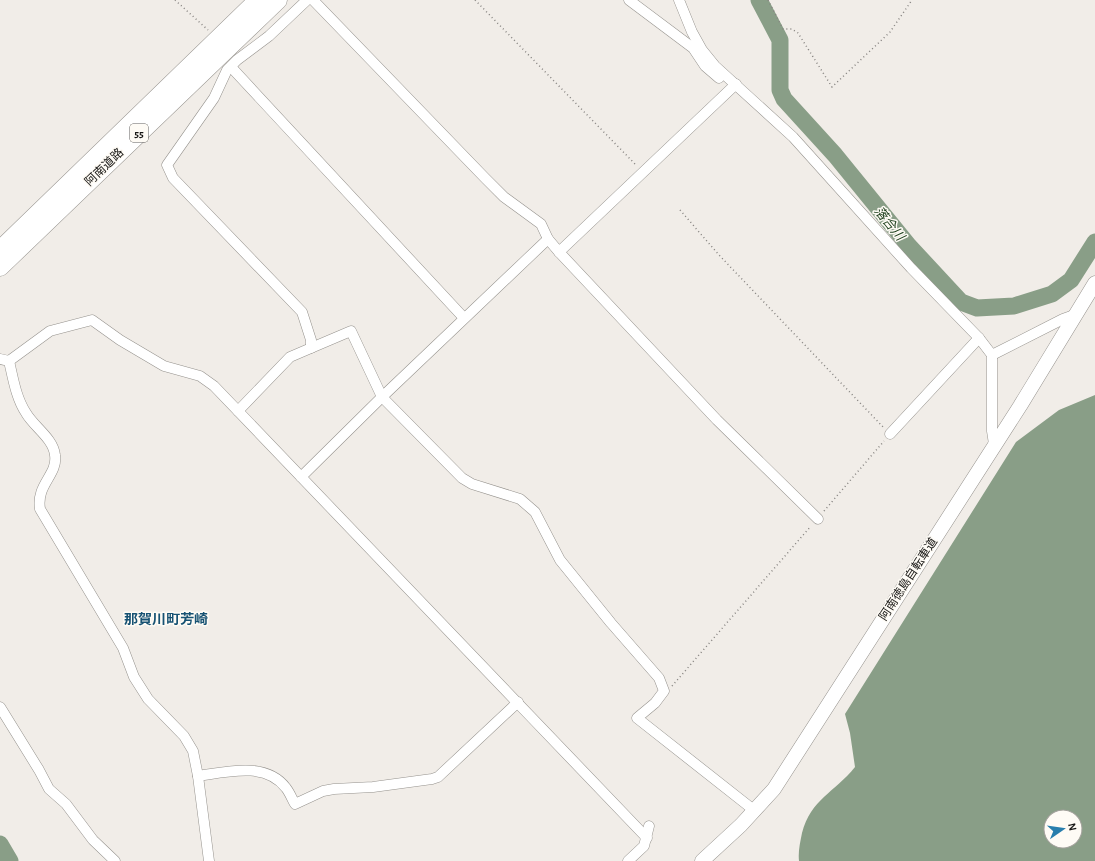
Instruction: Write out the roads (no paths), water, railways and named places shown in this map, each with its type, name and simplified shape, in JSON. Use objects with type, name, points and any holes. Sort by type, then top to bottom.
[{"type":"highway","name":"阿南道路","points":[[0,250],[228,53],[258,0]]},
{"type":"highway","name":"阿南道路","points":[[0,267],[228,53],[278,0]]},
{"type":"main road","name":"阿南徳島自転車道","points":[[702,861],[755,811],[774,789],[795,759],[1095,283]]},
{"type":"street","points":[[228,53],[269,36],[307,0]]},
{"type":"street","points":[[313,0],[494,187],[541,224],[548,239],[559,252],[717,420],[818,519]]},
{"type":"street","points":[[629,0],[693,48],[706,66],[793,137],[911,268],[979,338],[992,355],[992,431],[994,444]]},
{"type":"street","points":[[679,0],[692,32],[702,50],[733,87]]},
{"type":"street","points":[[228,53],[464,318]]},
{"type":"street","points":[[228,53],[214,98],[167,165],[173,178],[302,312],[311,340],[311,348]]},
{"type":"street","points":[[559,252],[733,87]]},
{"type":"street","points":[[301,477],[382,397],[548,239]]},
{"type":"street","points":[[992,355],[1063,318],[1076,314]]},
{"type":"street","points":[[209,861],[198,776],[193,751],[184,736],[148,699],[134,677],[122,648],[40,509],[38,500],[41,489],[54,467],[55,456],[52,444],[26,414],[5,360],[50,331],[92,320],[120,340],[164,366],[200,376],[214,386],[647,838]]},
{"type":"street","points":[[238,410],[290,357],[352,331],[382,397],[462,478],[472,484],[520,499],[535,512],[560,560],[611,623],[659,678],[664,691],[655,703],[638,718],[755,811]]},
{"type":"street","points":[[890,434],[979,338]]},
{"type":"street","points":[[198,776],[242,769],[260,772],[277,779],[286,788],[295,804],[334,789],[373,787],[432,779],[438,777],[518,702]]},
{"type":"street","points":[[0,707],[49,789],[66,804],[93,840],[115,861]]},
{"type":"street","points":[[628,861],[644,846],[649,826]]},
{"type":"waterway","name":"落合川","points":[[759,0],[780,40],[780,90],[784,99],[835,155],[909,246],[961,302],[977,308],[1014,306],[1052,294],[1071,280],[1095,242]]},
{"type":"waterway","points":[[0,844],[10,861]]},
{"type":"district","name":"那賀川町芳崎","points":[[166,619]]}]
